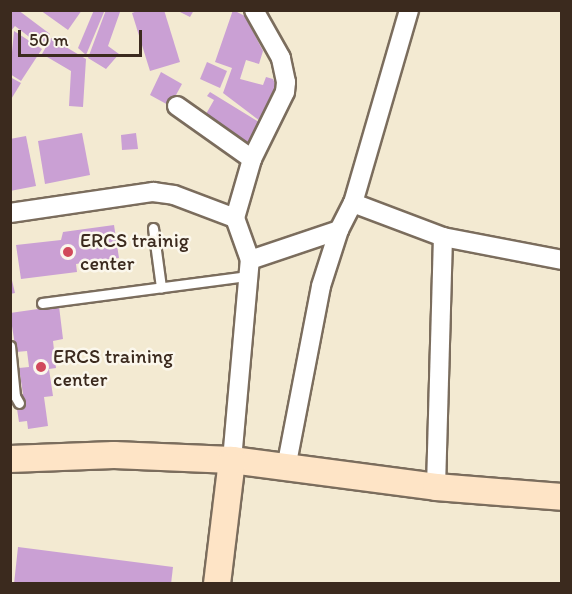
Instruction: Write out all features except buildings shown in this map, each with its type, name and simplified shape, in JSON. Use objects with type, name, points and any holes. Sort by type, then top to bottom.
[{"type":"street","points":[[217,584],[232,460],[249,268],[234,218],[252,159],[285,92],[286,82],[281,58],[254,10]]},
{"type":"street","points":[[286,468],[321,286],[339,230],[353,203],[409,10]]},
{"type":"street","points":[[177,106],[252,159]]},
{"type":"street","points":[[10,213],[153,192],[174,195],[234,218]]},
{"type":"street","points":[[353,203],[443,237],[561,260]]},
{"type":"street","points":[[249,268],[339,230]]},
{"type":"street","points":[[436,487],[443,237]]},
{"type":"street","points":[[10,459],[114,455],[232,460],[436,487],[561,497]]},
{"type":"lane","points":[[153,228],[161,287]]},
{"type":"lane","points":[[42,303],[161,287],[249,268]]},
{"type":"lane","points":[[10,346],[15,396],[19,403]]},
{"type":"place","name":"ERCS trainig center","points":[[68,252]]},
{"type":"place","name":"ERCS training center","points":[[41,367]]}]
